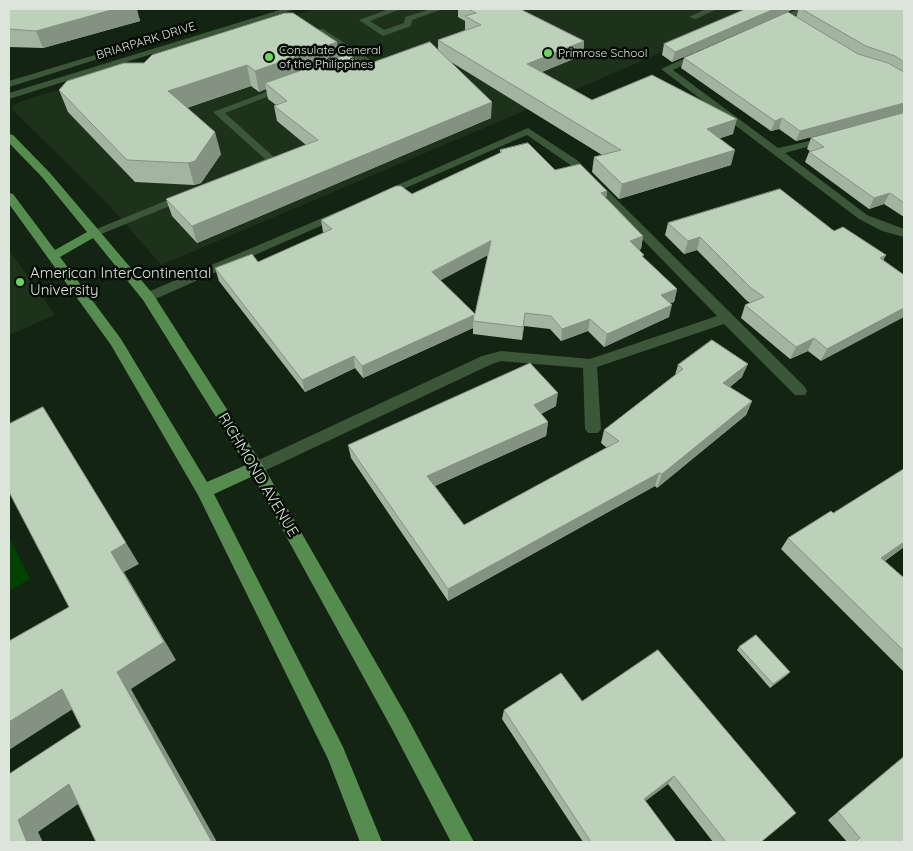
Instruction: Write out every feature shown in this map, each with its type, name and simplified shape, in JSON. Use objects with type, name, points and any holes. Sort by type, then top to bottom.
[{"type":"main road","name":"RICHMOND AVENUE","points":[[9,137],[46,175],[148,298],[256,468],[399,722],[463,842]]},
{"type":"main road","points":[[9,196],[116,342],[204,491],[336,754],[371,842]]},
{"type":"main road","points":[[54,255],[95,232]]},
{"type":"main road","points":[[204,491],[256,468]]},
{"type":"street","points":[[225,19],[258,9]]},
{"type":"street","points":[[397,9],[363,20],[384,33],[408,24],[408,19],[439,9]]},
{"type":"street","points":[[693,17],[713,9]]},
{"type":"street","points":[[760,28],[790,19],[804,9]]},
{"type":"street","name":"BRIARPARK DRIVE","points":[[9,96],[291,11]]},
{"type":"street","points":[[310,24],[370,63],[380,62]]},
{"type":"street","name":"BRIARPARK DRIVE","points":[[9,84],[160,39]]},
{"type":"street","points":[[708,51],[666,69],[863,218],[904,233]]},
{"type":"street","points":[[328,72],[364,59]]},
{"type":"street","points":[[246,171],[272,160],[218,112],[291,86]]},
{"type":"street","points":[[374,198],[528,131],[574,162],[800,391]]},
{"type":"street","points":[[776,152],[840,134]]},
{"type":"street","points":[[95,232],[193,192]]},
{"type":"street","points":[[148,298],[347,210]]},
{"type":"street","points":[[256,468],[470,366],[501,356],[590,364],[726,318]]},
{"type":"street","points":[[590,364],[592,429]]},
{"type":"shaded area","points":[[315,9],[758,9],[635,64],[161,265],[107,203],[11,108],[19,102]]},
{"type":"shaded area","name":"American InterContinental University","points":[[9,250],[55,315],[9,335]]},
{"type":"green space","points":[[9,537],[30,579],[9,591]]},
{"type":"building","points":[[9,9],[115,9],[36,31],[9,29]]},
{"type":"building","points":[[468,9],[520,9],[584,41],[527,64],[592,100],[652,75],[737,119],[707,129],[735,150],[622,184],[594,157],[621,150],[438,40],[481,25],[465,16],[476,13]]},
{"type":"building","points":[[746,9],[774,9],[675,52],[664,44]]},
{"type":"building","points":[[802,9],[904,9],[904,62],[895,56],[866,46]]},
{"type":"building","points":[[788,12],[858,54],[888,63],[904,72],[904,103],[800,131],[782,118],[775,121],[684,58]]},
{"type":"building","points":[[285,13],[293,13],[337,42],[255,71],[247,65],[168,91],[215,132],[195,161],[188,163],[127,160],[59,90],[67,81],[124,63],[144,63],[152,55]]},
{"type":"building","points":[[430,42],[492,102],[192,226],[166,199],[318,140],[274,106],[287,101],[265,83],[348,54],[365,65]]},
{"type":"building","points":[[904,113],[904,203],[890,193],[874,198],[809,152],[824,147],[811,138]]},
{"type":"building","points":[[528,143],[555,170],[580,164],[607,191],[601,193],[643,236],[630,241],[644,255],[642,256],[677,289],[661,295],[672,305],[607,334],[590,319],[562,329],[551,316],[525,313],[523,327],[473,321],[474,315],[362,366],[354,356],[302,380],[215,268],[252,254],[258,262],[332,229],[321,220],[396,186],[401,186],[412,194],[502,152],[500,150]],"holes":[[[491,241],[475,314],[432,272]]]},
{"type":"building","points":[[780,189],[834,231],[843,227],[886,255],[880,258],[904,275],[904,308],[827,349],[814,338],[796,347],[745,305],[764,297],[751,288],[700,237],[688,241],[668,223]]},
{"type":"building","points":[[712,340],[748,364],[723,383],[752,401],[662,474],[659,473],[448,589],[348,445],[530,363],[558,393],[534,405],[548,422],[427,476],[464,525],[619,441],[604,430],[683,369],[678,365]]},
{"type":"building","points":[[43,407],[126,543],[111,552],[164,642],[117,672],[212,842],[96,842],[69,784],[18,820],[27,842],[9,842],[9,774],[81,727],[62,689],[9,722],[9,641],[69,607],[9,492],[9,424]]},
{"type":"building","points":[[904,469],[904,542],[881,558],[904,578],[904,651],[788,538],[831,511],[833,513]]},
{"type":"building","points":[[756,635],[790,672],[773,684],[739,647]]},
{"type":"building","points":[[658,650],[796,813],[761,842],[726,842],[674,776],[644,799],[676,842],[591,842],[504,710],[561,673],[582,701]]},
{"type":"building","points":[[904,757],[904,842],[854,842],[860,838],[838,812]]},
{"type":"place","name":"Primrose School","points":[[548,53]]},
{"type":"place","name":"Consulate General of the Philippines","points":[[269,57]]},
{"type":"place","name":"American InterContinental University","points":[[20,282]]}]
